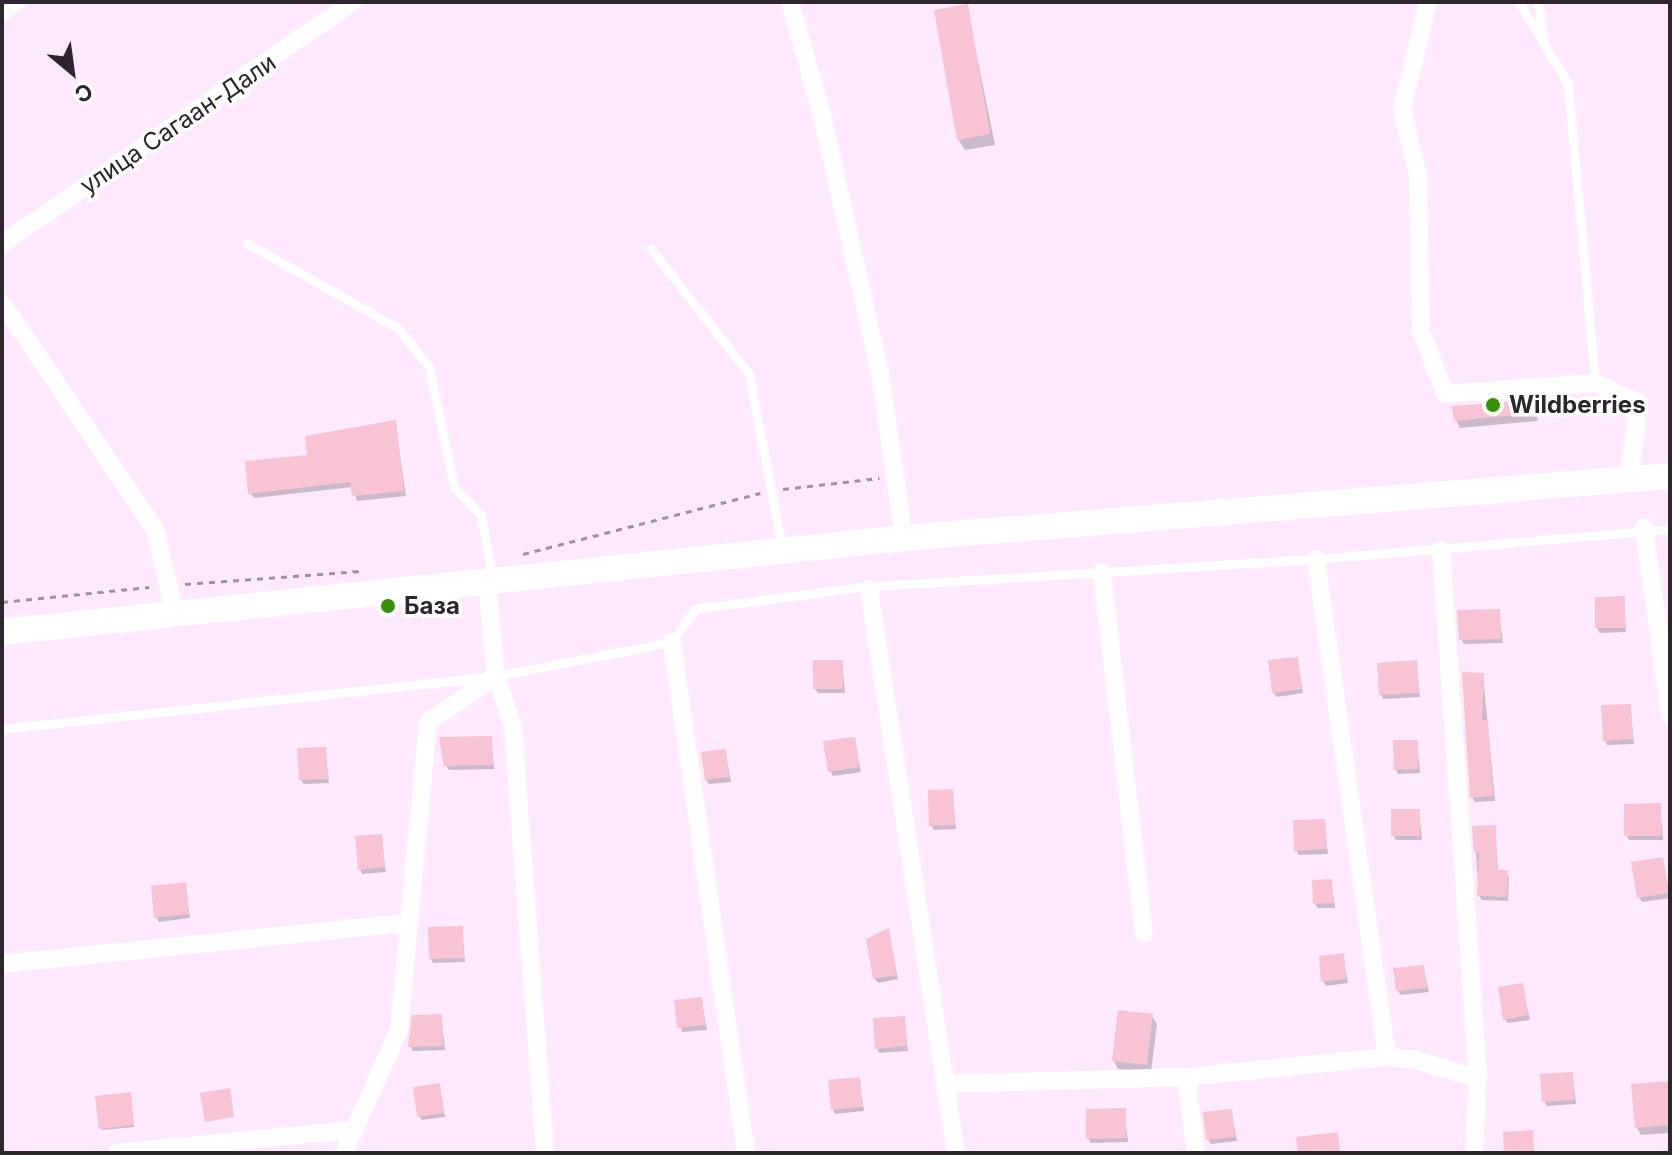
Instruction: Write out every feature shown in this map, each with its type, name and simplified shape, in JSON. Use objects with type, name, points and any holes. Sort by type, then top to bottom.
[{"type":"main road","points":[[2,632],[490,576],[904,538],[1670,476]]},
{"type":"street","points":[[2,12],[17,2]]},
{"type":"street","name":"улица Сагаан-Дали","points":[[2,244],[353,2]]},
{"type":"street","points":[[790,2],[870,327],[897,475],[904,538]]},
{"type":"street","points":[[1428,2],[1402,110],[1418,175],[1421,330],[1445,394],[1595,383],[1639,403],[1629,480]]},
{"type":"street","points":[[2,303],[155,529],[175,614]]},
{"type":"street","points":[[1644,528],[1670,714]]},
{"type":"street","points":[[1441,550],[1478,1078],[1474,1153]]},
{"type":"street","points":[[1316,559],[1387,1057]]},
{"type":"street","points":[[1102,572],[1144,934]]},
{"type":"street","points":[[490,576],[496,676],[514,741],[545,1153]]},
{"type":"street","points":[[869,589],[956,1153]]},
{"type":"street","points":[[672,642],[746,1153]]},
{"type":"street","points":[[344,1153],[399,1030],[428,722],[496,676]]},
{"type":"street","points":[[2,964],[409,923]]},
{"type":"street","points":[[946,1084],[1186,1077],[1387,1057],[1478,1078]]},
{"type":"street","points":[[1186,1077],[1196,1153]]},
{"type":"street","points":[[117,1153],[353,1130]]},
{"type":"lane","points":[[1519,2],[1568,84],[1595,383]]},
{"type":"lane","points":[[1538,2],[1543,43]]},
{"type":"lane","points":[[247,243],[399,329],[429,367],[454,487],[481,515],[490,576]]},
{"type":"lane","points":[[651,249],[749,374],[782,551]]},
{"type":"lane","points":[[2,729],[496,676],[672,642],[695,609],[869,589],[1441,550],[1644,528],[1670,529]]},
{"type":"path","points":[[490,576],[771,490],[897,475]]},
{"type":"path","points":[[2,602],[367,570]]},
{"type":"building","points":[[968,4],[990,134],[957,140],[934,10]]},
{"type":"building","points":[[1534,400],[1535,413],[1454,421],[1452,406]]},
{"type":"building","points":[[396,420],[404,491],[352,496],[350,482],[248,494],[245,461],[307,455],[305,436]]},
{"type":"building","points":[[1625,596],[1625,628],[1595,628],[1595,597]]},
{"type":"building","points":[[1500,609],[1501,639],[1459,640],[1457,610]]},
{"type":"building","points":[[1298,657],[1302,689],[1272,693],[1268,660]]},
{"type":"building","points":[[813,660],[843,660],[843,689],[813,689]]},
{"type":"building","points":[[1417,660],[1419,693],[1379,695],[1377,663]]},
{"type":"building","points":[[1462,672],[1484,673],[1482,720],[1488,720],[1493,796],[1470,798]]},
{"type":"building","points":[[1631,704],[1633,739],[1603,741],[1601,705]]},
{"type":"building","points":[[492,736],[493,765],[444,766],[439,737]]},
{"type":"building","points":[[855,737],[860,767],[828,772],[823,741]]},
{"type":"building","points":[[1393,740],[1418,740],[1418,769],[1394,770]]},
{"type":"building","points":[[326,747],[328,779],[299,780],[297,748]]},
{"type":"building","points":[[726,749],[729,777],[705,780],[701,752]]},
{"type":"building","points":[[953,789],[955,825],[929,826],[928,790]]},
{"type":"building","points":[[1661,803],[1661,836],[1624,836],[1624,804]]},
{"type":"building","points":[[1391,809],[1420,809],[1420,836],[1391,836]]},
{"type":"building","points":[[1325,819],[1327,849],[1294,851],[1293,820]]},
{"type":"building","points":[[1496,825],[1497,870],[1508,870],[1507,897],[1477,896],[1479,853],[1474,853],[1472,826]]},
{"type":"building","points":[[382,834],[385,867],[358,870],[355,836]]},
{"type":"building","points":[[1663,857],[1669,893],[1637,898],[1631,862]]},
{"type":"building","points":[[1332,879],[1333,903],[1313,904],[1312,880]]},
{"type":"building","points":[[186,882],[189,914],[154,918],[151,886]]},
{"type":"building","points":[[463,926],[464,958],[429,959],[428,927]]},
{"type":"building","points":[[889,928],[897,975],[873,979],[866,939]]},
{"type":"building","points":[[1344,953],[1346,979],[1321,982],[1319,956]]},
{"type":"building","points":[[1424,965],[1427,988],[1396,991],[1393,968]]},
{"type":"building","points":[[1523,983],[1528,1015],[1503,1020],[1498,987]]},
{"type":"building","points":[[702,997],[705,1025],[677,1028],[674,1000]]},
{"type":"building","points":[[1118,1010],[1153,1014],[1147,1065],[1112,1061]]},
{"type":"building","points":[[442,1014],[443,1046],[408,1047],[412,1015]]},
{"type":"building","points":[[905,1016],[907,1046],[875,1049],[873,1018]]},
{"type":"building","points":[[1573,1072],[1574,1100],[1542,1102],[1540,1074]]},
{"type":"building","points":[[860,1077],[863,1107],[831,1110],[828,1080]]},
{"type":"building","points":[[1670,1081],[1670,1125],[1635,1128],[1631,1084]]},
{"type":"building","points":[[440,1083],[444,1113],[417,1117],[413,1087]]},
{"type":"building","points":[[230,1088],[234,1117],[205,1122],[200,1093]]},
{"type":"building","points":[[131,1092],[134,1125],[99,1129],[95,1096]]},
{"type":"building","points":[[1126,1108],[1126,1138],[1086,1139],[1086,1109]]},
{"type":"building","points":[[1232,1109],[1235,1137],[1206,1140],[1203,1112]]},
{"type":"building","points":[[1533,1130],[1534,1153],[1504,1153],[1503,1132]]},
{"type":"building","points":[[1338,1132],[1340,1153],[1298,1153],[1296,1137]]},
{"type":"place","name":"Wildberries","points":[[1493,405]]},
{"type":"place","name":"База","points":[[388,606]]}]
